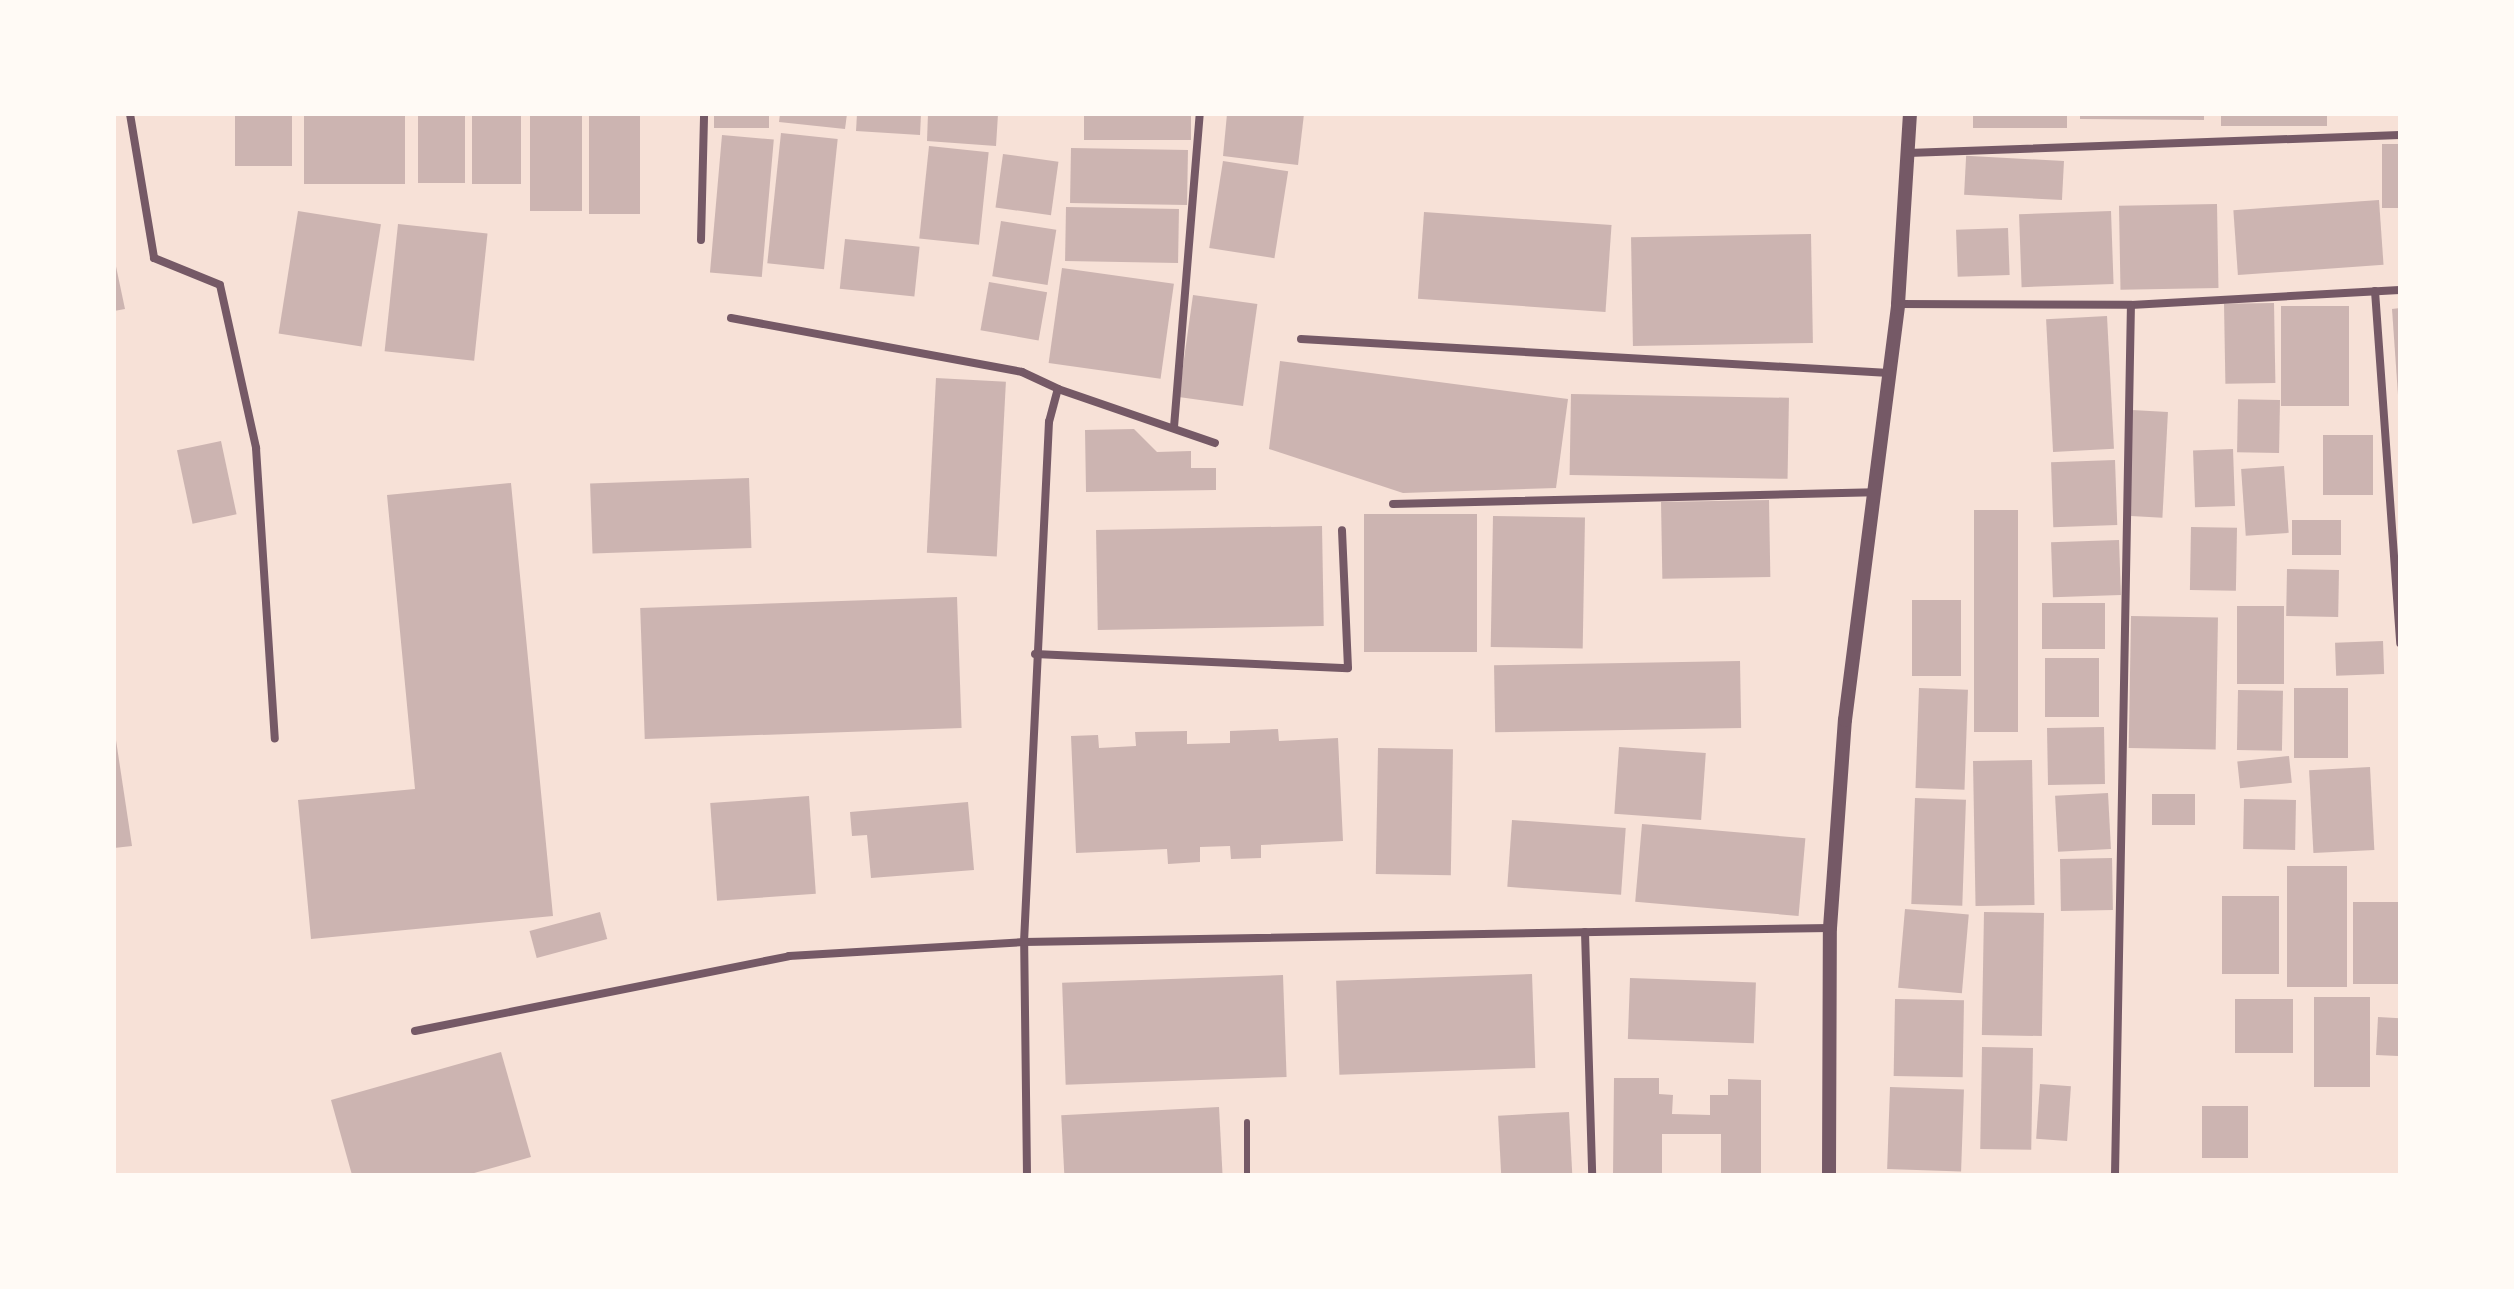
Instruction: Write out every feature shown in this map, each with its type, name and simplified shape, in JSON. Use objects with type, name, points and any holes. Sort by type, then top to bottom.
[{"type":"street","points":[[130,114],[154,258],[220,285],[256,448],[275,738]]},
{"type":"street","points":[[701,240],[704,114]]},
{"type":"street","points":[[1174,427],[1200,114]]},
{"type":"street","points":[[1829,1175],[1830,928],[1845,720],[1898,304],[1910,114]]},
{"type":"street","points":[[1908,153],[2400,135]]},
{"type":"street","points":[[1898,304],[2131,305],[2400,290]]},
{"type":"street","points":[[2375,291],[2400,643]]},
{"type":"street","points":[[2115,1175],[2131,305]]},
{"type":"street","points":[[731,318],[1022,372],[1058,389],[1215,443]]},
{"type":"street","points":[[1301,339],[1889,373]]},
{"type":"street","points":[[1027,1175],[1024,942],[1035,654],[1049,422],[1058,389]]},
{"type":"street","points":[[1393,504],[1875,492]]},
{"type":"street","points":[[1035,654],[1348,668],[1342,530]]},
{"type":"street","points":[[415,1031],[789,956],[1024,942],[1830,928]]},
{"type":"street","points":[[1585,932],[1592,1175]]},
{"type":"lane","points":[[1247,1122],[1247,1175]]},
{"type":"building","points":[[235,114],[292,114],[292,166],[235,166]]},
{"type":"building","points":[[304,114],[405,114],[405,184],[304,184]]},
{"type":"building","points":[[418,114],[465,114],[465,183],[418,183]]},
{"type":"building","points":[[472,114],[521,114],[521,184],[472,184]]},
{"type":"building","points":[[530,114],[582,114],[582,211],[530,211]]},
{"type":"building","points":[[589,114],[640,114],[640,214],[589,214]]},
{"type":"building","points":[[714,114],[769,114],[769,128],[714,128]]},
{"type":"building","points":[[780,114],[847,114],[845,129],[779,122]]},
{"type":"building","points":[[857,114],[921,114],[920,135],[856,131]]},
{"type":"building","points":[[928,114],[998,114],[996,146],[927,141]]},
{"type":"building","points":[[1084,114],[1191,114],[1191,140],[1084,140]]},
{"type":"building","points":[[1227,114],[1304,114],[1298,165],[1223,156]]},
{"type":"building","points":[[1973,114],[2067,114],[2067,128],[1973,128]]},
{"type":"building","points":[[2080,114],[2204,114],[2204,120],[2080,119]]},
{"type":"building","points":[[2221,114],[2327,114],[2327,126],[2221,126]]},
{"type":"building","points":[[781,133],[838,139],[824,269],[767,263]]},
{"type":"building","points":[[722,135],[774,140],[762,277],[710,272]]},
{"type":"building","points":[[2382,144],[2400,144],[2400,208],[2382,208]]},
{"type":"building","points":[[929,146],[989,152],[979,245],[919,238]]},
{"type":"building","points":[[1071,148],[1188,150],[1187,205],[1070,203]]},
{"type":"building","points":[[1003,154],[1058,162],[1051,215],[995,207]]},
{"type":"building","points":[[1966,156],[2064,161],[2062,200],[1964,195]]},
{"type":"building","points":[[1223,161],[1288,171],[1274,258],[1209,248]]},
{"type":"building","points":[[2379,200],[2384,265],[2238,275],[2233,210]]},
{"type":"building","points":[[2217,204],[2218,288],[2120,290],[2119,206]]},
{"type":"building","points":[[1066,207],[1179,209],[1178,263],[1065,261]]},
{"type":"building","points":[[298,211],[381,224],[362,347],[279,333]]},
{"type":"building","points":[[2111,211],[2114,284],[2022,287],[2019,214]]},
{"type":"building","points":[[1424,212],[1612,225],[1605,312],[1418,299]]},
{"type":"building","points":[[1001,221],[1056,230],[1048,285],[992,276]]},
{"type":"building","points":[[398,224],[488,233],[474,361],[385,351]]},
{"type":"building","points":[[2008,228],[2010,275],[1958,277],[1956,230]]},
{"type":"building","points":[[1811,234],[1813,343],[1633,346],[1631,237]]},
{"type":"building","points":[[845,239],[920,247],[914,297],[840,289]]},
{"type":"building","points":[[114,257],[125,309],[114,311]]},
{"type":"building","points":[[1062,268],[1174,284],[1161,379],[1049,363]]},
{"type":"building","points":[[989,282],[1047,292],[1039,341],[980,330]]},
{"type":"building","points":[[1193,295],[1257,304],[1243,406],[1179,397]]},
{"type":"building","points":[[2274,303],[2275,383],[2225,384],[2224,304]]},
{"type":"building","points":[[2281,306],[2349,306],[2349,406],[2281,406]]},
{"type":"building","points":[[2400,308],[2400,395],[2398,395],[2392,309]]},
{"type":"building","points":[[2107,316],[2114,449],[2053,452],[2046,319]]},
{"type":"building","points":[[1280,361],[1568,399],[1556,488],[1403,493],[1269,449]]},
{"type":"building","points":[[936,378],[1006,382],[997,556],[927,553]]},
{"type":"building","points":[[1571,394],[1789,398],[1788,479],[1570,475]]},
{"type":"building","points":[[2238,399],[2280,400],[2279,453],[2237,452]]},
{"type":"building","points":[[2132,410],[2168,412],[2162,518],[2126,516]]},
{"type":"building","points":[[1134,429],[1157,452],[1191,451],[1191,468],[1216,468],[1216,490],[1086,492],[1085,430]]},
{"type":"building","points":[[2323,435],[2373,435],[2373,495],[2323,495]]},
{"type":"building","points":[[221,441],[237,514],[193,524],[177,450]]},
{"type":"building","points":[[2233,449],[2235,506],[2195,507],[2193,450]]},
{"type":"building","points":[[2115,460],[2117,525],[2053,527],[2051,462]]},
{"type":"building","points":[[2284,466],[2289,533],[2246,536],[2241,469]]},
{"type":"building","points":[[749,478],[751,548],[593,554],[590,484]]},
{"type":"building","points":[[511,483],[553,916],[311,939],[298,800],[415,789],[387,495]]},
{"type":"building","points":[[1769,500],[1770,577],[1662,579],[1661,502]]},
{"type":"building","points":[[1974,510],[2018,510],[2018,732],[1974,732]]},
{"type":"building","points":[[1364,514],[1477,514],[1477,652],[1364,652]]},
{"type":"building","points":[[1493,516],[1585,518],[1583,649],[1491,647]]},
{"type":"building","points":[[2292,520],[2341,520],[2341,555],[2292,555]]},
{"type":"building","points":[[1322,526],[1324,626],[1098,630],[1096,530]]},
{"type":"building","points":[[2191,527],[2237,528],[2236,591],[2190,590]]},
{"type":"building","points":[[2119,540],[2121,595],[2053,597],[2051,542]]},
{"type":"building","points":[[2287,569],[2339,570],[2338,617],[2286,616]]},
{"type":"building","points":[[957,597],[962,728],[645,739],[640,608]]},
{"type":"building","points":[[1912,600],[1961,600],[1961,676],[1912,676]]},
{"type":"building","points":[[2042,603],[2105,603],[2105,649],[2042,649]]},
{"type":"building","points":[[2237,606],[2284,606],[2284,684],[2237,684]]},
{"type":"building","points":[[2131,616],[2218,618],[2216,749],[2129,748]]},
{"type":"building","points":[[2383,641],[2384,674],[2336,676],[2335,643]]},
{"type":"building","points":[[2045,658],[2099,658],[2099,717],[2045,717]]},
{"type":"building","points":[[1740,661],[1741,728],[1495,732],[1494,665]]},
{"type":"building","points":[[1919,688],[1968,690],[1964,790],[1916,788]]},
{"type":"building","points":[[2294,688],[2348,688],[2348,758],[2294,758]]},
{"type":"building","points":[[2238,690],[2283,691],[2282,751],[2237,750]]},
{"type":"building","points":[[114,727],[132,846],[114,848]]},
{"type":"building","points":[[2104,727],[2105,784],[2048,785],[2047,728]]},
{"type":"building","points":[[1278,729],[1279,741],[1338,738],[1343,841],[1261,845],[1261,858],[1231,859],[1230,846],[1200,847],[1200,862],[1168,864],[1167,849],[1076,853],[1071,736],[1098,735],[1099,748],[1136,746],[1135,732],[1187,731],[1187,744],[1230,743],[1230,731]]},
{"type":"building","points":[[1619,747],[1706,753],[1701,820],[1614,814]]},
{"type":"building","points":[[1378,748],[1453,749],[1451,875],[1376,874]]},
{"type":"building","points":[[2289,756],[2292,783],[2240,788],[2237,761]]},
{"type":"building","points":[[2032,760],[2035,905],[1976,906],[1973,761]]},
{"type":"building","points":[[2370,767],[2374,850],[2313,853],[2309,770]]},
{"type":"building","points":[[2108,793],[2111,849],[2058,852],[2055,796]]},
{"type":"building","points":[[2152,794],[2195,794],[2195,825],[2152,825]]},
{"type":"building","points":[[809,796],[816,894],[717,901],[710,803]]},
{"type":"building","points":[[1915,798],[1966,800],[1962,906],[1911,904]]},
{"type":"building","points":[[2244,799],[2296,800],[2295,850],[2243,849]]},
{"type":"building","points":[[968,802],[974,870],[871,878],[867,835],[852,836],[850,812]]},
{"type":"building","points":[[1512,820],[1626,828],[1621,895],[1507,887]]},
{"type":"building","points":[[1642,824],[1805,838],[1799,916],[1635,902]]},
{"type":"building","points":[[2112,858],[2113,910],[2061,911],[2060,859]]},
{"type":"building","points":[[2287,866],[2347,866],[2347,987],[2287,987]]},
{"type":"building","points":[[2222,896],[2279,896],[2279,974],[2222,974]]},
{"type":"building","points":[[2353,902],[2400,902],[2400,984],[2353,984]]},
{"type":"building","points":[[1905,909],[1969,915],[1962,993],[1898,988]]},
{"type":"building","points":[[600,912],[607,939],[537,958],[529,931]]},
{"type":"building","points":[[1984,912],[2044,913],[2042,1036],[1982,1035]]},
{"type":"building","points":[[1532,974],[1535,1068],[1339,1075],[1336,981]]},
{"type":"building","points":[[1283,975],[1287,1077],[1066,1085],[1062,983]]},
{"type":"building","points":[[1630,978],[1756,982],[1754,1043],[1628,1039]]},
{"type":"building","points":[[2314,997],[2370,997],[2370,1087],[2314,1087]]},
{"type":"building","points":[[1895,999],[1964,1000],[1963,1077],[1894,1076]]},
{"type":"building","points":[[2235,999],[2293,999],[2293,1053],[2235,1053]]},
{"type":"building","points":[[2378,1017],[2400,1018],[2398,1056],[2376,1055]]},
{"type":"building","points":[[1982,1047],[2033,1048],[2031,1150],[1980,1149]]},
{"type":"building","points":[[501,1052],[531,1157],[467,1175],[352,1175],[331,1100]]},
{"type":"building","points":[[1614,1078],[1659,1078],[1659,1094],[1673,1095],[1672,1114],[1710,1115],[1710,1095],[1728,1095],[1728,1079],[1761,1080],[1761,1175],[1721,1175],[1721,1134],[1662,1134],[1662,1175],[1613,1175]]},
{"type":"building","points":[[2040,1084],[2071,1086],[2067,1141],[2036,1139]]},
{"type":"building","points":[[1890,1087],[1964,1090],[1961,1172],[1887,1169]]},
{"type":"building","points":[[2202,1106],[2248,1106],[2248,1158],[2202,1158]]},
{"type":"building","points":[[1219,1107],[1223,1175],[1064,1175],[1061,1115]]},
{"type":"building","points":[[1569,1112],[1572,1175],[1501,1175],[1498,1116]]}]
